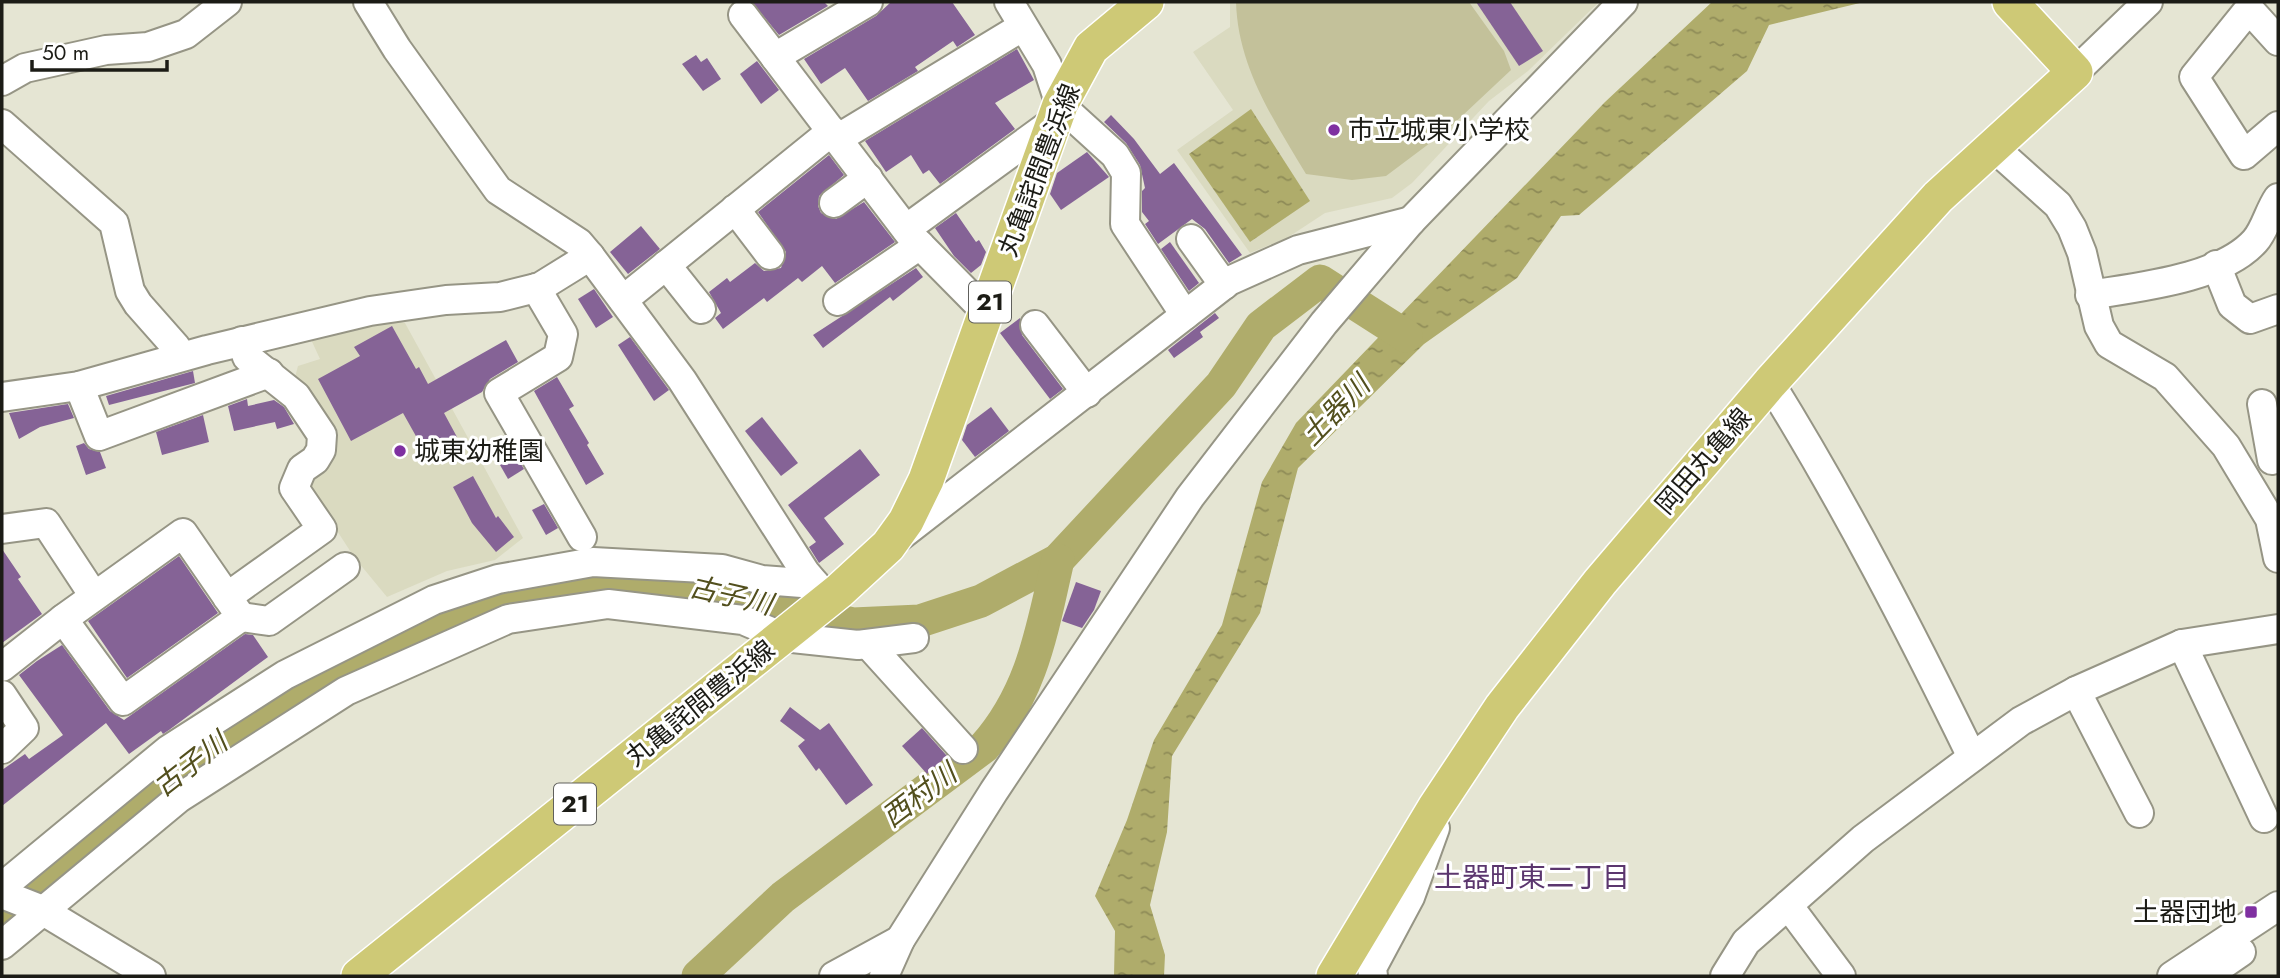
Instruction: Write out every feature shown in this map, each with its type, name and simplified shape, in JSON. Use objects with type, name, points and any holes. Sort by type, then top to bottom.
[{"type":"main road","name":"丸亀詫間豊浜線","points":[[359,976],[787,634],[822,592],[888,546],[906,521],[926,480],[1057,113],[1091,48],[1146,2]]},
{"type":"main road","points":[[2010,2],[2071,67]]},
{"type":"main road","name":"岡田丸亀線","points":[[1334,976],[1435,808],[1502,707],[1551,641],[1770,383],[1938,197],[2071,67]]},
{"type":"street","points":[[2,80],[25,68],[161,42],[186,34],[226,2]]},
{"type":"street","points":[[368,2],[397,49],[498,190],[579,243],[590,256],[682,380],[822,592]]},
{"type":"street","points":[[775,57],[868,2]]},
{"type":"street","points":[[884,976],[900,940],[1050,707],[1190,497],[1324,323],[1411,221],[1623,2]]},
{"type":"street","points":[[2071,67],[2148,2]]},
{"type":"street","points":[[2278,41],[2249,9],[2194,77],[2244,155],[2278,126]]},
{"type":"street","points":[[623,300],[735,209],[834,135],[1016,14],[1047,65],[1057,113],[1115,155],[1126,173],[1125,224],[1185,315]]},
{"type":"street","points":[[743,15],[913,237],[986,312]]},
{"type":"street","points":[[837,301],[1057,113]]},
{"type":"street","points":[[2,124],[114,223],[130,290],[138,304],[176,347],[178,357]]},
{"type":"street","points":[[1992,146],[2058,205],[2077,241],[2099,326],[2109,344],[2165,377],[2226,446],[2270,519],[2278,558]]},
{"type":"street","points":[[834,203],[867,178]]},
{"type":"street","points":[[2090,295],[2161,283],[2231,260],[2256,240],[2278,198]]},
{"type":"street","points":[[735,209],[771,256]]},
{"type":"street","points":[[888,546],[1224,285],[1298,250],[1411,221]]},
{"type":"street","points":[[1191,239],[1224,285]]},
{"type":"street","points":[[2,397],[79,386],[178,357],[370,311],[446,300],[500,297],[536,288],[590,256]]},
{"type":"street","points":[[666,265],[701,309]]},
{"type":"street","points":[[2216,265],[2232,305],[2250,319],[2278,309]]},
{"type":"street","points":[[536,288],[563,334],[558,357],[499,393],[582,537]]},
{"type":"street","points":[[1035,325],[1087,393]]},
{"type":"street","points":[[63,619],[123,701],[322,529],[294,488],[302,469],[315,460],[321,450],[323,435],[296,396],[247,357],[242,341]]},
{"type":"street","points":[[79,386],[99,436],[269,373]]},
{"type":"street","points":[[1770,383],[1825,472],[1910,629],[1972,757]]},
{"type":"street","points":[[2239,467],[2275,459],[2262,404]]},
{"type":"street","points":[[2,530],[46,523],[94,596]]},
{"type":"street","points":[[2,667],[94,596],[183,533],[234,607],[269,621],[304,587],[345,567]]},
{"type":"street","points":[[2,887],[169,750],[285,675],[434,600],[498,579],[593,562],[722,569],[822,592]]},
{"type":"street","points":[[2,945],[178,797],[346,691],[508,619],[608,604],[743,620],[787,634],[868,644],[914,638]]},
{"type":"street","points":[[1725,976],[1746,942],[1863,839],[2021,722],[2076,691],[2182,644],[2278,629]]},
{"type":"street","points":[[868,644],[963,749]]},
{"type":"street","points":[[2182,644],[2264,818]]},
{"type":"street","points":[[2076,691],[2139,813]]},
{"type":"street","points":[[2,695],[24,728],[2,749]]},
{"type":"street","points":[[1373,976],[1372,968],[1409,897],[1435,830],[1435,808]]},
{"type":"street","points":[[2,894],[41,910],[151,976]]},
{"type":"street","points":[[1788,905],[1841,976]]},
{"type":"street","points":[[2172,976],[2278,906]]},
{"type":"street","points":[[2206,976],[2278,926]]},
{"type":"street","points":[[834,976],[900,940]]},
{"type":"shaded area","name":"市立城東小学校","points":[[1230,2],[1599,2],[1528,71],[1489,101],[1412,183],[1392,198],[1325,213],[1287,238],[1250,253],[1177,150],[1233,110],[1193,52],[1230,27]]},
{"type":"shaded area","points":[[1236,2],[1469,2],[1504,51],[1511,70],[1446,131],[1386,176],[1352,180],[1306,174],[1270,113],[1250,70],[1238,26]]},
{"type":"shaded area","name":"城東幼稚園","points":[[380,317],[405,323],[523,538],[495,560],[447,571],[387,597],[354,557],[310,489],[307,475],[324,459],[294,381],[298,366],[320,359],[308,333]]},
{"type":"water","name":"土器川","points":[[1712,2],[1864,2],[1769,25],[1747,71],[1579,215],[1561,216],[1517,278],[1424,344],[1298,468],[1260,613],[1172,756],[1167,832],[1150,905],[1165,955],[1164,976],[1114,976],[1115,931],[1095,896],[1127,820],[1154,740],[1222,625],[1262,482],[1296,423],[1605,102]]},
{"type":"water","points":[[1251,109],[1310,201],[1250,242],[1189,154]]},
{"type":"building","points":[[752,2],[824,2],[828,6],[779,35]]},
{"type":"building","points":[[891,2],[952,2],[975,35],[957,47],[953,41],[915,67],[918,71],[868,101],[845,68],[821,84],[804,59],[876,16]]},
{"type":"building","points":[[1476,2],[1510,2],[1543,51],[1519,66]]},
{"type":"building","points":[[1017,49],[1034,80],[995,103],[1015,129],[940,184],[929,170],[923,174],[911,155],[886,172],[865,141]]},
{"type":"building","points":[[696,55],[701,62],[707,58],[721,79],[703,91],[682,64]]},
{"type":"building","points":[[757,61],[779,90],[761,104],[740,74]]},
{"type":"building","points":[[1111,115],[1134,139],[1160,174],[1174,163],[1242,255],[1229,263],[1205,229],[1192,219],[1158,244],[1145,224],[1149,221],[1142,212],[1142,191],[1145,188],[1140,165],[1126,143],[1104,122]]},
{"type":"building","points":[[1087,152],[1109,177],[1061,210],[1050,194],[1057,173]]},
{"type":"building","points":[[829,155],[844,175],[819,196],[818,206],[821,213],[836,219],[864,202],[895,242],[835,283],[822,266],[802,282],[798,278],[767,302],[764,298],[723,329],[715,318],[721,313],[709,292],[727,278],[730,282],[755,263],[764,271],[781,268],[786,252],[758,212]]},
{"type":"building","points":[[956,213],[986,252],[981,265],[971,273],[954,256],[935,228]]},
{"type":"building","points":[[641,226],[660,249],[628,274],[610,252]]},
{"type":"building","points":[[1170,242],[1199,283],[1189,291],[1161,249]]},
{"type":"building","points":[[916,268],[923,277],[893,301],[890,297],[823,348],[813,335]]},
{"type":"building","points":[[594,289],[613,317],[596,328],[578,299]]},
{"type":"building","points":[[1215,313],[1219,318],[1200,332],[1203,337],[1174,358],[1168,350]]},
{"type":"building","points":[[1020,318],[1022,335],[1063,389],[1050,399],[1000,333]]},
{"type":"building","points":[[392,326],[416,369],[419,367],[428,384],[506,340],[518,362],[490,379],[482,392],[444,413],[457,437],[426,454],[403,413],[351,441],[318,379],[360,356],[354,347]]},
{"type":"building","points":[[630,337],[669,390],[654,401],[618,345]]},
{"type":"building","points":[[193,371],[195,383],[109,405],[106,396]]},
{"type":"building","points":[[557,377],[574,406],[569,409],[604,474],[586,485],[534,391]]},
{"type":"building","points":[[247,399],[248,406],[274,400],[284,407],[294,424],[277,429],[275,422],[234,431],[228,406]]},
{"type":"building","points":[[68,404],[74,418],[40,427],[19,439],[9,413]]},
{"type":"building","points":[[991,407],[1009,431],[975,457],[962,440],[967,425]]},
{"type":"building","points":[[203,415],[209,442],[162,455],[156,432]]},
{"type":"building","points":[[762,417],[798,463],[781,476],[745,431]]},
{"type":"building","points":[[508,442],[524,469],[508,479],[492,451]]},
{"type":"building","points":[[84,443],[89,449],[100,452],[106,468],[86,475],[76,446]]},
{"type":"building","points":[[860,449],[880,475],[824,518],[844,544],[819,563],[809,547],[816,542],[788,505]]},
{"type":"building","points":[[473,476],[496,518],[498,516],[514,537],[496,552],[472,523],[453,487]]},
{"type":"building","points":[[544,504],[558,528],[546,535],[532,510]]},
{"type":"building","points":[[2,549],[42,614],[2,643]]},
{"type":"building","points":[[179,556],[218,613],[127,678],[88,621]]},
{"type":"building","points":[[1076,582],[1101,591],[1094,610],[1082,628],[1062,621]]},
{"type":"building","points":[[245,634],[253,635],[268,657],[169,730],[163,734],[161,731],[129,754],[106,723],[2,806],[2,770],[25,754],[29,759],[63,735],[19,675],[37,661],[62,645],[110,711],[124,720]]},
{"type":"building","points":[[790,707],[820,730],[829,723],[873,785],[846,805],[819,768],[816,771],[798,746],[805,740],[780,721]]},
{"type":"building","points":[[922,728],[947,756],[927,774],[902,746]]},
{"type":"waterway","name":"古子川","points":[[2,916],[221,738],[438,616],[521,594],[607,579],[678,582],[853,624],[920,621],[981,601],[1058,560],[1221,385],[1261,326],[1320,281],[1406,336]]},
{"type":"waterway","name":"西村川","points":[[698,976],[783,897],[984,747],[1001,726],[1025,682],[1040,635],[1058,560]]},
{"type":"place","name":"市立城東小学校","points":[[1334,130]]},
{"type":"place","name":"城東幼稚園","points":[[400,451]]},
{"type":"place","name":"土器団地","points":[[2251,912]]},
{"type":"district","name":"土器町東二丁目","points":[[1532,877]]}]
